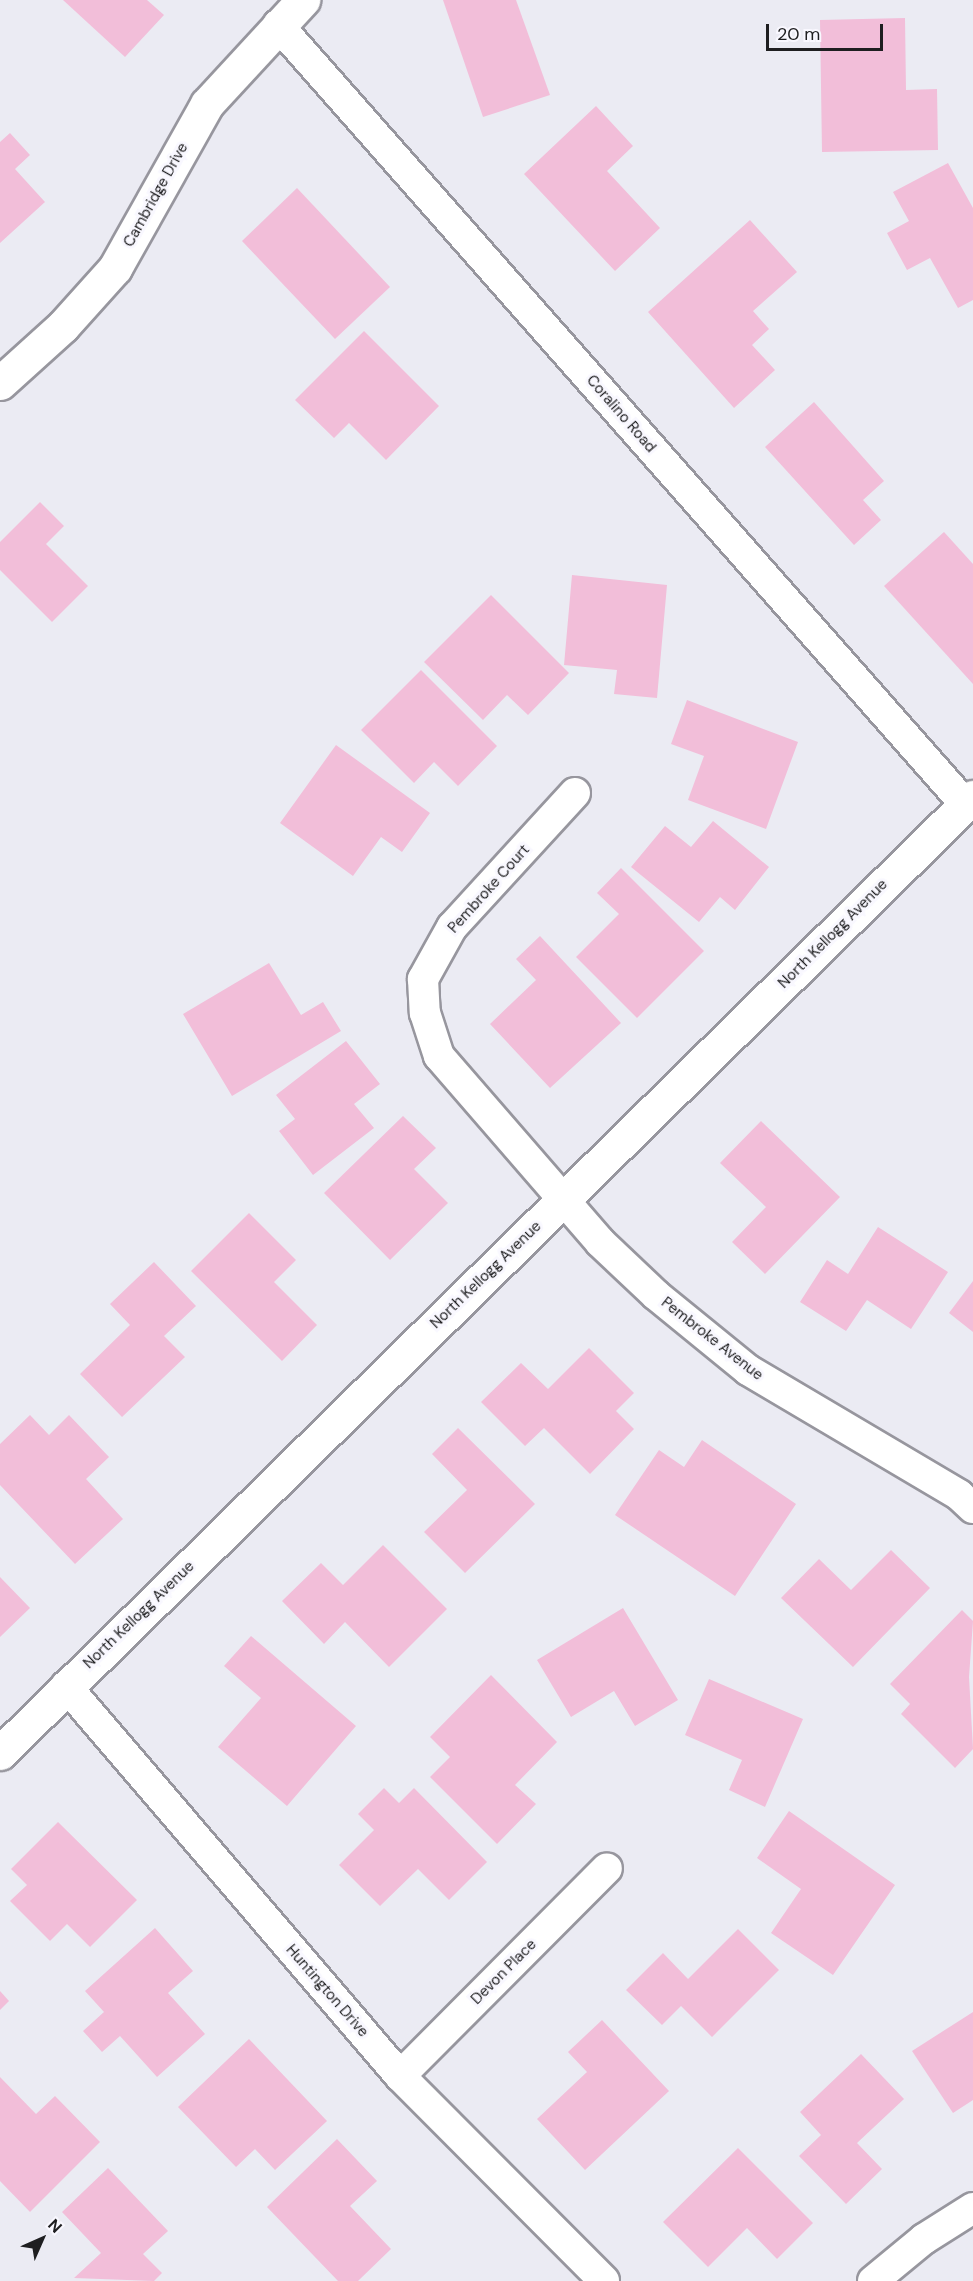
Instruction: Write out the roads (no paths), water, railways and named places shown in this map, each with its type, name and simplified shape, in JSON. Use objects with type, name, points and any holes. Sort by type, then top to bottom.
[{"type":"street","name":"Cambridge Drive","points":[[0,383],[63,326],[115,268],[207,104],[303,0]]},
{"type":"street","name":"Coralino Road","points":[[278,25],[969,800]]},
{"type":"street","name":"Pembroke Court","points":[[563,1200],[439,1056],[425,1013],[423,979],[452,927],[575,793]]},
{"type":"street","name":"North Kellogg Avenue","points":[[0,1753],[969,800]]},
{"type":"street","name":"Pembroke Avenue","points":[[563,1200],[656,1295],[748,1370],[939,1483],[973,1508]]},
{"type":"street","name":"Huntington Drive","points":[[66,1686],[400,2076],[604,2281]]},
{"type":"street","name":"Devon Place","points":[[400,2076],[607,1868]]},
{"type":"street","points":[[873,2281],[924,2239],[973,2208]]}]
